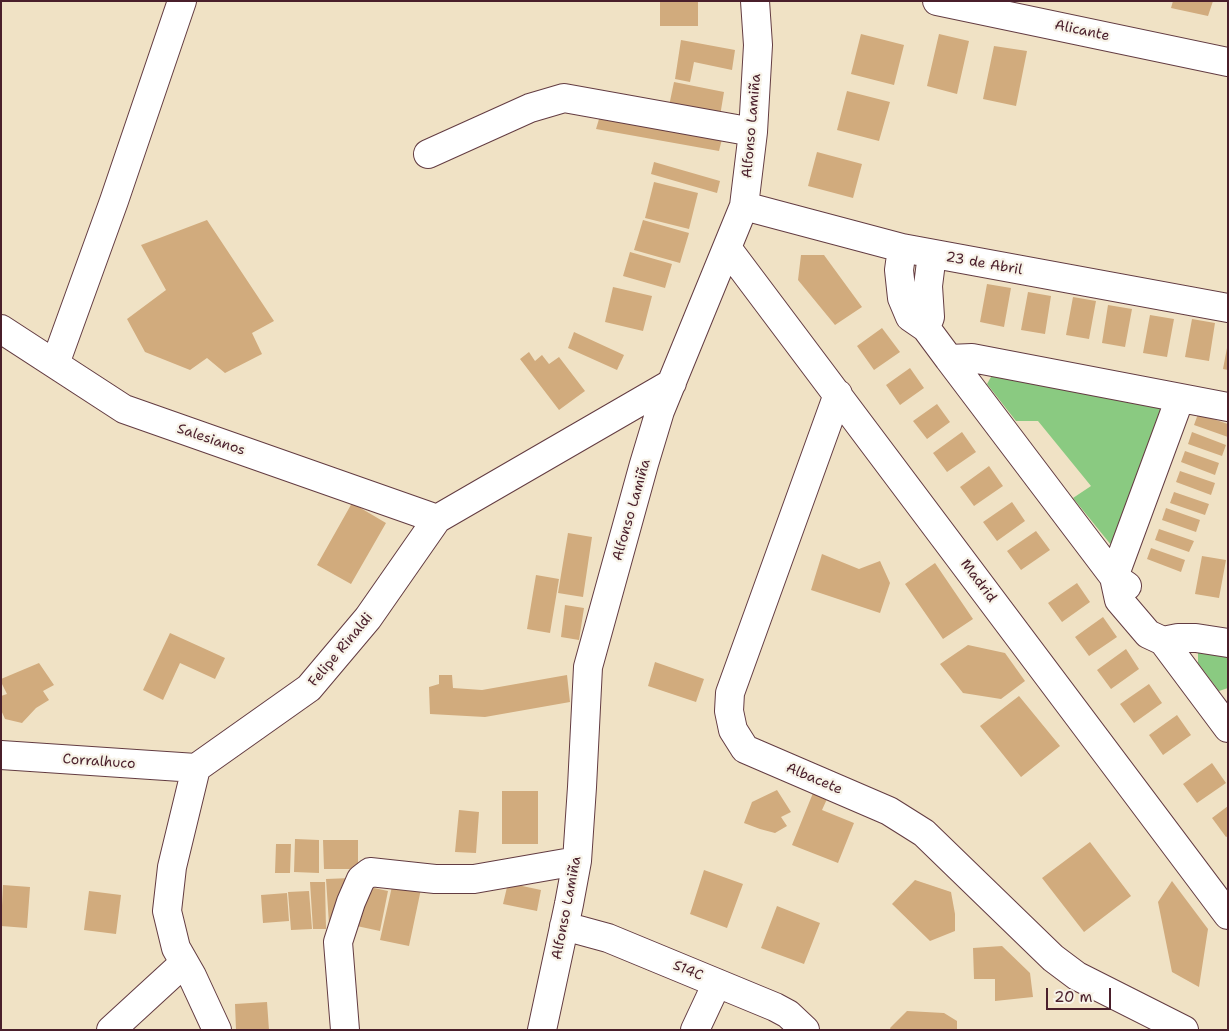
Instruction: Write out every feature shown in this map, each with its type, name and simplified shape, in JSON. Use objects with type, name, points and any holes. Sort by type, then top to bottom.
[{"type":"street","points":[[55,364],[114,201],[182,1]]},
{"type":"street","name":"Alfonso Lamiña","points":[[542,1030],[577,861],[588,667],[660,411],[744,206],[753,132],[758,45],[755,1]]},
{"type":"street","name":"Alicante","points":[[937,1],[1228,62]]},
{"type":"street","points":[[428,154],[530,108],[564,98],[753,132]]},
{"type":"street","name":"23 de Abril","points":[[744,206],[902,248],[1228,308]]},
{"type":"street","name":"Madrid","points":[[728,248],[1228,915]]},
{"type":"street","points":[[902,248],[899,270],[902,298],[910,317],[926,328],[1114,577],[1135,591],[1163,623],[1163,641],[1228,728]]},
{"type":"street","points":[[926,328],[930,316],[928,286],[932,254]]},
{"type":"street","name":"Salesianos","points":[[1,329],[124,409],[437,518]]},
{"type":"street","points":[[949,359],[972,358],[1228,407]]},
{"type":"street","name":"Felipe Rinaldi","points":[[196,768],[309,688],[368,618],[437,518],[672,383]]},
{"type":"street","name":"Albacete","points":[[838,394],[730,693],[729,711],[733,730],[745,749],[889,811],[924,834],[1053,958],[1077,976],[1184,1030]]},
{"type":"street","points":[[1114,577],[1180,398]]},
{"type":"street","points":[[1163,641],[1178,638],[1196,638],[1228,643]]},
{"type":"street","name":"Corralhuco","points":[[1,755],[196,768]]},
{"type":"street","points":[[196,768],[172,867],[167,911],[176,948],[192,976],[217,1030]]},
{"type":"street","points":[[345,1030],[338,942],[360,879],[370,872],[435,879],[474,879],[577,861]]},
{"type":"street","name":"S14C","points":[[564,926],[608,938],[775,1006],[788,1014],[805,1030]]},
{"type":"street","points":[[110,1030],[184,964]]},
{"type":"street","points":[[695,1030],[717,983]]},
{"type":"green space","points":[[1002,373],[1166,406],[1116,551],[1073,498],[1091,486],[1038,421],[1016,421],[987,384],[991,377]]},
{"type":"green space","points":[[1207,648],[1228,649],[1228,688],[1219,691],[1198,663],[1198,653]]},
{"type":"building","points":[[660,1],[698,1],[698,26],[660,26]]},
{"type":"building","points":[[1173,1],[1213,1],[1208,16],[1171,8]]},
{"type":"building","points":[[861,34],[904,45],[894,85],[851,74]]},
{"type":"building","points":[[939,34],[969,41],[957,94],[927,86]]},
{"type":"building","points":[[681,40],[735,50],[732,70],[694,62],[690,82],[675,79]]},
{"type":"building","points":[[994,46],[1027,51],[1016,106],[983,99]]},
{"type":"building","points":[[674,82],[724,92],[720,116],[669,106]]},
{"type":"building","points":[[847,91],[890,102],[879,141],[837,130]]},
{"type":"building","points":[[602,109],[723,135],[719,151],[596,129]]},
{"type":"building","points":[[817,152],[862,164],[853,198],[808,186]]},
{"type":"building","points":[[654,162],[720,181],[717,193],[651,174]]},
{"type":"building","points":[[654,182],[698,193],[689,229],[645,218]]},
{"type":"building","points":[[207,220],[274,321],[252,333],[262,354],[225,373],[207,358],[190,370],[145,352],[127,319],[166,290],[141,245]]},
{"type":"building","points":[[643,220],[689,233],[680,263],[634,250]]},
{"type":"building","points":[[630,252],[672,264],[665,288],[623,276]]},
{"type":"building","points":[[801,255],[824,255],[862,307],[835,325],[798,280]]},
{"type":"building","points":[[987,284],[1011,288],[1004,327],[980,322]]},
{"type":"building","points":[[613,287],[652,296],[643,331],[605,322]]},
{"type":"building","points":[[1028,292],[1051,296],[1045,334],[1021,330]]},
{"type":"building","points":[[1073,297],[1096,301],[1089,339],[1066,335]]},
{"type":"building","points":[[1108,305],[1132,309],[1125,347],[1102,343]]},
{"type":"building","points":[[1150,315],[1174,319],[1167,357],[1143,353]]},
{"type":"building","points":[[1192,319],[1215,323],[1209,361],[1185,357]]},
{"type":"building","points":[[882,328],[900,352],[874,370],[857,346]]},
{"type":"building","points":[[574,332],[624,355],[617,370],[568,348]]},
{"type":"building","points":[[1228,348],[1228,370],[1223,369]]},
{"type":"building","points":[[529,352],[535,361],[542,355],[549,364],[559,357],[585,391],[559,410],[520,359]]},
{"type":"building","points":[[910,368],[924,388],[900,405],[886,385]]},
{"type":"building","points":[[937,404],[950,422],[927,439],[913,421]]},
{"type":"building","points":[[1198,414],[1228,424],[1228,437],[1194,425]]},
{"type":"building","points":[[962,432],[976,452],[947,472],[933,453]]},
{"type":"building","points":[[1192,432],[1226,445],[1222,456],[1188,444]]},
{"type":"building","points":[[1185,451],[1219,463],[1215,475],[1181,462]]},
{"type":"building","points":[[989,466],[1003,486],[974,506],[960,487]]},
{"type":"building","points":[[1180,471],[1215,483],[1211,495],[1176,482]]},
{"type":"building","points":[[1174,492],[1209,504],[1205,515],[1170,503]]},
{"type":"building","points":[[1012,502],[1025,521],[997,541],[983,522]]},
{"type":"building","points":[[352,503],[386,523],[351,584],[317,565]]},
{"type":"building","points":[[1166,508],[1200,520],[1196,532],[1162,520]]},
{"type":"building","points":[[1159,529],[1194,541],[1189,552],[1155,540]]},
{"type":"building","points":[[1036,531],[1050,550],[1021,570],[1007,551]]},
{"type":"building","points":[[568,533],[592,537],[583,597],[558,593]]},
{"type":"building","points":[[1151,548],[1185,560],[1181,572],[1147,559]]},
{"type":"building","points":[[822,554],[859,569],[880,561],[890,583],[880,613],[811,590]]},
{"type":"building","points":[[1202,556],[1226,560],[1219,598],[1195,594]]},
{"type":"building","points":[[935,563],[973,619],[943,639],[905,584]]},
{"type":"building","points":[[536,575],[559,579],[550,633],[527,629]]},
{"type":"building","points":[[1077,583],[1090,602],[1062,622],[1048,603]]},
{"type":"building","points":[[565,605],[584,608],[579,640],[561,637]]},
{"type":"building","points":[[1103,617],[1117,637],[1089,656],[1075,637]]},
{"type":"building","points":[[170,633],[225,658],[215,679],[180,663],[163,700],[143,690]]},
{"type":"building","points":[[968,645],[1005,653],[1025,681],[1001,699],[963,693],[940,664]]},
{"type":"building","points":[[1126,649],[1139,669],[1111,689],[1097,670]]},
{"type":"building","points":[[655,662],[704,679],[696,702],[648,686]]},
{"type":"building","points":[[39,663],[54,685],[43,691],[49,700],[36,708],[22,723],[5,719],[1,710],[1,696],[7,694],[1,679]]},
{"type":"building","points":[[439,675],[452,675],[453,688],[482,690],[567,675],[570,702],[485,717],[430,714],[429,687],[439,684]]},
{"type":"building","points":[[1149,684],[1162,703],[1134,723],[1120,704]]},
{"type":"building","points":[[1019,696],[1060,746],[1021,777],[980,726]]},
{"type":"building","points":[[1177,715],[1191,735],[1163,755],[1149,735]]},
{"type":"building","points":[[1212,763],[1226,783],[1197,803],[1183,784]]},
{"type":"building","points":[[777,790],[791,812],[781,817],[787,826],[775,833],[744,823],[752,802]]},
{"type":"building","points":[[502,791],[538,791],[538,844],[502,844]]},
{"type":"building","points":[[813,793],[827,799],[822,810],[854,823],[838,863],[792,845]]},
{"type":"building","points":[[1228,806],[1228,836],[1226,837],[1212,818]]},
{"type":"building","points":[[459,810],[479,812],[476,853],[455,852]]},
{"type":"building","points":[[295,839],[319,840],[319,873],[294,872]]},
{"type":"building","points":[[323,840],[358,840],[358,869],[324,869]]},
{"type":"building","points":[[1090,842],[1131,896],[1084,932],[1042,878]]},
{"type":"building","points":[[276,844],[291,844],[290,873],[275,873]]},
{"type":"building","points":[[704,870],[743,884],[727,928],[690,914]]},
{"type":"building","points":[[351,878],[340,923],[329,924],[326,879]]},
{"type":"building","points":[[915,880],[951,892],[955,914],[955,931],[930,941],[892,904]]},
{"type":"building","points":[[1172,881],[1208,929],[1199,987],[1172,972],[1158,902]]},
{"type":"building","points":[[310,882],[325,882],[326,929],[313,929]]},
{"type":"building","points":[[393,882],[421,889],[409,946],[380,940]]},
{"type":"building","points":[[508,883],[541,890],[537,911],[503,904]]},
{"type":"building","points":[[3,885],[30,887],[27,928],[1,926]]},
{"type":"building","points":[[360,885],[388,891],[380,931],[352,925]]},
{"type":"building","points":[[89,891],[121,895],[116,934],[84,930]]},
{"type":"building","points":[[309,891],[312,929],[291,930],[288,892]]},
{"type":"building","points":[[287,893],[289,921],[263,923],[261,895]]},
{"type":"building","points":[[777,906],[820,923],[804,964],[761,948]]},
{"type":"building","points":[[1002,946],[1030,973],[1033,997],[995,1001],[995,979],[974,979],[973,948]]},
{"type":"building","points":[[267,1002],[269,1030],[236,1030],[235,1004]]},
{"type":"building","points":[[907,1011],[944,1013],[957,1021],[957,1030],[891,1030],[890,1028]]}]
